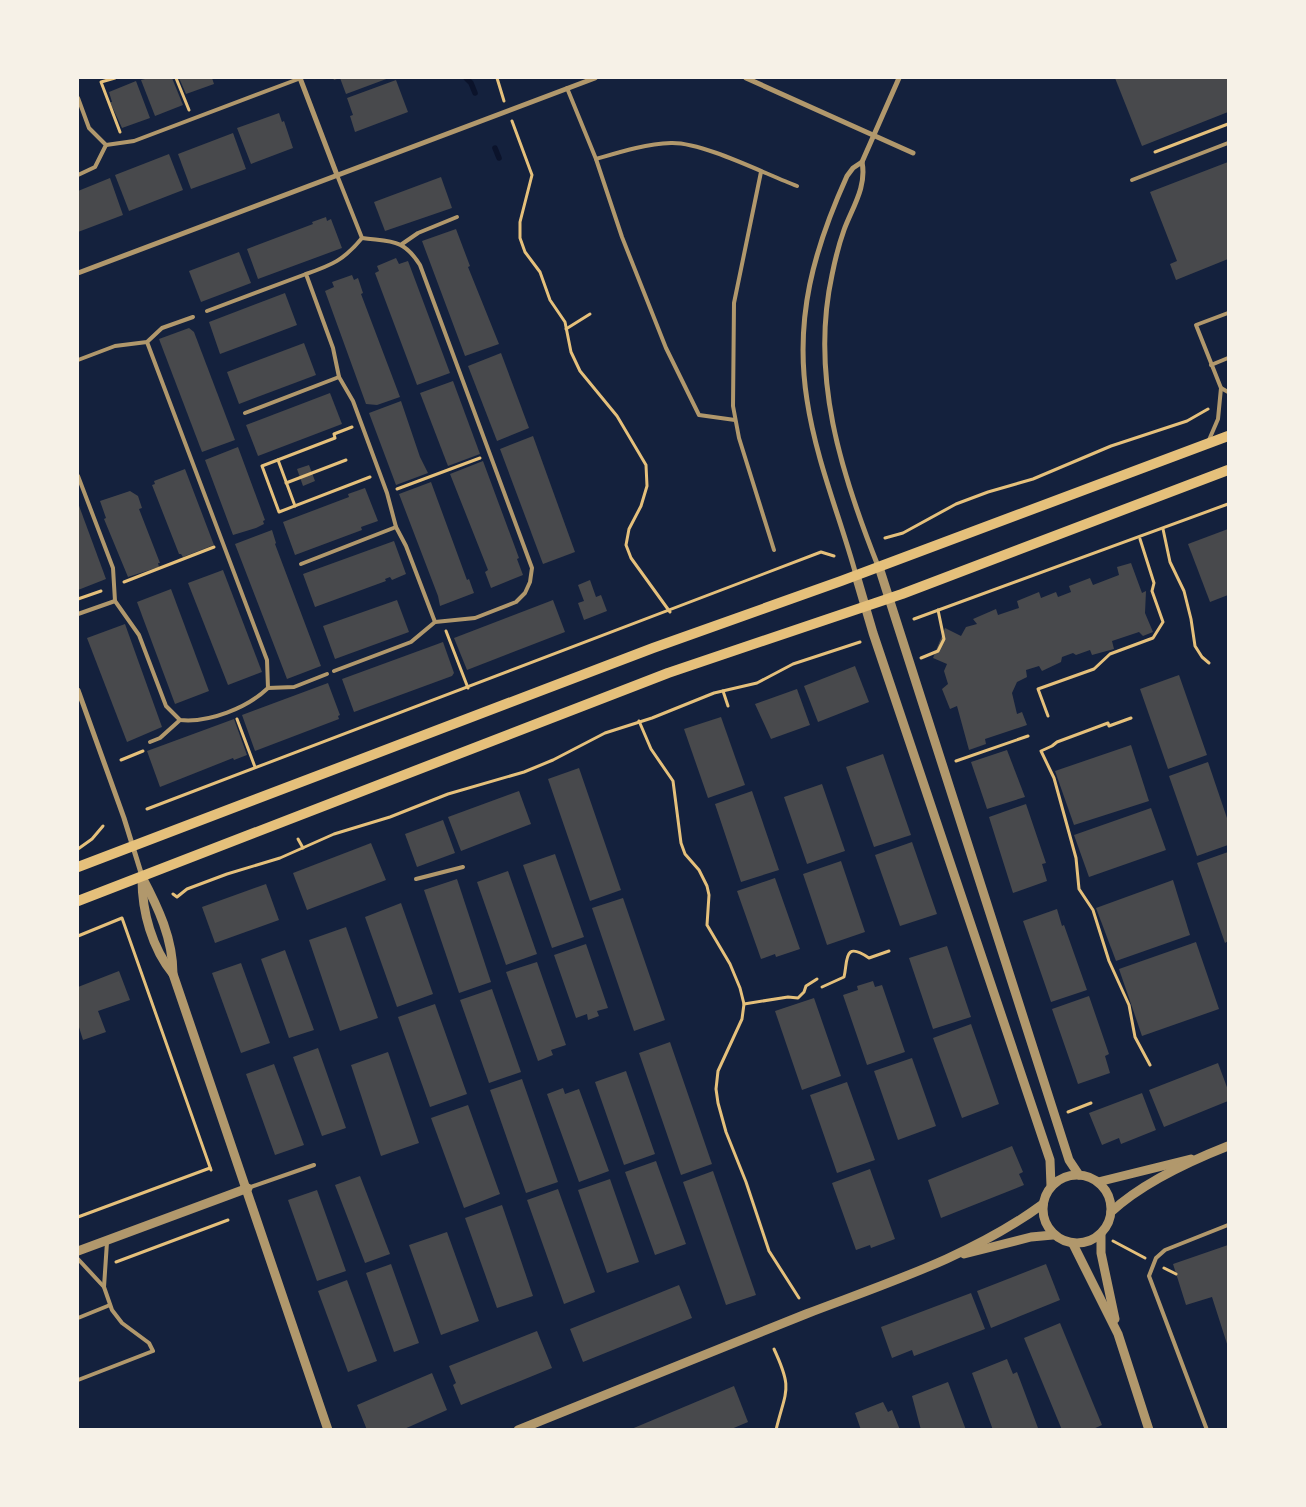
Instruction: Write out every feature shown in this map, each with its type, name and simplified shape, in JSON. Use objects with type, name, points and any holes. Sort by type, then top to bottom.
[{"type":"main road","points":[[78,867],[652,648],[879,567],[1228,436]]},
{"type":"main road","points":[[78,900],[142,877],[668,673],[888,598],[1228,470]]},
{"type":"street","points":[[301,78],[337,176]]},
{"type":"street","points":[[78,273],[595,78]]},
{"type":"street","points":[[746,78],[913,153]]},
{"type":"street","points":[[900,78],[862,162],[852,168],[847,176],[817,250],[806,300],[803,356],[807,400],[811,418],[828,485],[864,606],[1050,1160],[1051,1186],[1042,1204],[1027,1216],[950,1258]]},
{"type":"street","points":[[862,162],[865,176],[844,232],[832,275],[825,318],[824,362],[826,389],[838,451],[879,567],[1069,1160],[1080,1175]]},
{"type":"street","points":[[78,690],[142,877],[154,901],[173,952],[173,974],[248,1188],[328,1430]]},
{"type":"street","points":[[142,877],[142,905],[161,959],[173,974]]},
{"type":"street","points":[[1111,1212],[1126,1198],[1205,1155],[1228,1146]]},
{"type":"street","points":[[1098,1182],[1205,1155]]},
{"type":"street","points":[[518,1430],[950,1258],[1031,1236],[1053,1235],[1073,1244],[1093,1240],[1101,1235],[1110,1220],[1111,1212],[1106,1190],[1098,1182],[1080,1175],[1064,1178],[1051,1186]]},
{"type":"street","points":[[78,1251],[248,1188]]},
{"type":"street","points":[[1042,1204],[1046,1226],[1053,1235]]},
{"type":"street","points":[[1101,1235],[1101,1253],[1118,1334],[1149,1430]]},
{"type":"street","points":[[1073,1244],[1118,1334]]},
{"type":"lane","points":[[78,98],[89,128],[106,145],[125,144],[301,78]]},
{"type":"lane","points":[[567,88],[596,159],[622,237],[662,339],[700,415],[735,420]]},
{"type":"lane","points":[[596,159],[651,145],[673,143],[698,146],[797,186]]},
{"type":"lane","points":[[1132,180],[1228,143]]},
{"type":"lane","points":[[78,175],[94,167],[106,145]]},
{"type":"lane","points":[[760,172],[734,303],[733,406],[739,438],[774,550]]},
{"type":"lane","points":[[337,176],[362,238]]},
{"type":"lane","points":[[402,244],[418,234],[457,217]]},
{"type":"lane","points":[[334,670],[411,642],[435,622],[475,618],[516,602],[525,593],[530,582],[532,568],[420,265],[412,253],[402,244],[362,238]]},
{"type":"lane","points":[[206,311],[344,258],[362,238]]},
{"type":"lane","points":[[306,274],[333,348],[339,377],[353,400],[387,493],[396,527],[406,546],[435,622]]},
{"type":"lane","points":[[1206,444],[1218,419],[1221,388],[1196,325],[1228,313]]},
{"type":"lane","points":[[78,360],[115,346],[147,342],[162,328],[193,316]]},
{"type":"lane","points":[[147,342],[267,660],[268,688]]},
{"type":"lane","points":[[1211,364],[1228,358]]},
{"type":"lane","points":[[245,412],[339,377]]},
{"type":"lane","points":[[1221,388],[1228,392]]},
{"type":"lane","points":[[78,476],[113,568],[115,601],[139,635],[166,706],[180,720]]},
{"type":"lane","points":[[301,564],[396,527]]},
{"type":"lane","points":[[78,614],[115,601]]},
{"type":"lane","points":[[150,742],[160,738],[180,720],[204,719],[252,701],[268,688],[294,687],[327,674]]},
{"type":"lane","points":[[416,880],[463,867]]},
{"type":"lane","points":[[248,1188],[314,1165]]},
{"type":"lane","points":[[1208,1430],[1149,1276],[1156,1258],[1165,1250],[1228,1224]]},
{"type":"lane","points":[[78,1380],[153,1351],[149,1343],[122,1323],[110,1305],[104,1287],[107,1240]]},
{"type":"lane","points":[[78,1259],[104,1287]]},
{"type":"lane","points":[[78,1318],[110,1305]]},
{"type":"path","points":[[115,78],[102,82],[125,144]]},
{"type":"path","points":[[176,78],[192,119]]},
{"type":"path","points":[[497,78],[505,102]]},
{"type":"path","points":[[512,121],[532,176],[520,222],[520,238],[525,252],[540,272],[550,300],[565,322],[571,352],[580,371],[618,416],[646,465],[647,486],[641,506],[629,529],[626,544],[631,558],[670,612]]},
{"type":"path","points":[[1155,152],[1228,124]]},
{"type":"path","points":[[566,330],[590,314]]},
{"type":"path","points":[[884,538],[903,532],[956,504],[1033,478],[1111,446],[1187,421],[1213,406]]},
{"type":"path","points":[[362,424],[334,434],[335,438],[262,466],[265,475],[279,512],[380,474]]},
{"type":"path","points":[[387,493],[491,454]]},
{"type":"path","points":[[278,460],[295,506]]},
{"type":"path","points":[[286,483],[346,460]]},
{"type":"path","points":[[914,620],[1228,504]]},
{"type":"path","points":[[1163,529],[1170,562],[1184,591],[1195,646],[1202,658],[1210,663]]},
{"type":"path","points":[[1048,716],[1038,689],[1094,669],[1110,654],[1153,638],[1163,622],[1152,591],[1154,583],[1140,538]]},
{"type":"path","points":[[124,582],[223,544]]},
{"type":"path","points":[[148,809],[670,612],[822,552],[834,556]]},
{"type":"path","points":[[78,599],[100,590]]},
{"type":"path","points":[[916,660],[938,651],[944,640],[938,610]]},
{"type":"path","points":[[443,622],[468,688]]},
{"type":"path","points":[[172,894],[177,896],[187,889],[227,874],[280,858],[334,834],[390,817],[448,794],[524,772],[553,760],[605,733],[652,718],[723,691],[758,683],[793,664],[860,642]]},
{"type":"path","points":[[723,691],[728,706]]},
{"type":"path","points":[[233,709],[255,768]]},
{"type":"path","points":[[1130,718],[1110,726],[1108,723],[1057,742],[1041,751],[1054,778],[1076,858],[1079,889],[1093,910],[1110,961],[1129,1004],[1135,1037],[1150,1065]]},
{"type":"path","points":[[639,721],[651,749],[673,781],[681,843],[685,854],[699,870],[707,886],[709,895],[707,925],[730,964],[744,1004],[739,1029],[718,1071],[716,1089],[726,1132],[746,1182],[769,1251],[799,1298]]},
{"type":"path","points":[[948,764],[1028,736]]},
{"type":"path","points":[[121,760],[149,748],[150,742]]},
{"type":"path","points":[[78,849],[92,839],[104,826]]},
{"type":"path","points":[[298,839],[303,848]]},
{"type":"path","points":[[78,936],[122,918],[210,1169],[78,1217]]},
{"type":"path","points":[[822,987],[844,977],[844,962],[847,955],[852,952],[860,952],[868,958],[889,952]]},
{"type":"path","points":[[744,1004],[788,997],[798,998],[804,992],[806,986],[817,979]]},
{"type":"path","points":[[1063,1114],[1091,1103]]},
{"type":"path","points":[[106,1266],[228,1220]]},
{"type":"path","points":[[774,1349],[785,1374],[787,1388],[776,1430]]},
{"type":"building","points":[[172,78],[183,105],[155,116],[141,80]]},
{"type":"building","points":[[179,78],[212,78],[214,84],[186,94]]},
{"type":"building","points":[[340,78],[389,78],[346,94]]},
{"type":"building","points":[[1115,78],[1228,78],[1228,112],[1142,146]]},
{"type":"building","points":[[396,80],[408,112],[355,132],[350,116],[353,115],[347,98]]},
{"type":"building","points":[[136,81],[150,118],[122,128],[110,102],[112,102],[109,92]]},
{"type":"building","points":[[279,113],[282,122],[284,121],[293,148],[251,164],[237,128]]},
{"type":"building","points":[[233,133],[246,169],[191,189],[178,154]]},
{"type":"building","points":[[169,154],[183,190],[129,211],[115,175]]},
{"type":"building","points":[[1228,162],[1228,259],[1176,280],[1170,264],[1177,261],[1150,192]]},
{"type":"building","points":[[441,177],[452,208],[385,231],[374,202]]},
{"type":"building","points":[[110,178],[123,215],[78,232],[78,191]]},
{"type":"building","points":[[326,217],[327,221],[331,219],[342,248],[258,279],[247,249],[313,224],[312,222]]},
{"type":"building","points":[[456,229],[470,266],[468,267],[499,344],[465,356],[422,241]]},
{"type":"building","points":[[239,252],[251,283],[201,302],[189,271]]},
{"type":"building","points":[[396,258],[399,264],[408,261],[450,373],[417,385],[375,273],[379,271],[377,266]]},
{"type":"building","points":[[352,275],[354,280],[358,278],[363,293],[361,294],[400,397],[377,405],[366,404],[325,291],[334,287],[332,282]]},
{"type":"building","points":[[285,293],[297,325],[220,354],[209,322]]},
{"type":"building","points":[[189,328],[194,332],[235,440],[202,452],[159,339]]},
{"type":"building","points":[[304,343],[316,375],[239,404],[227,372]]},
{"type":"building","points":[[501,353],[529,428],[497,441],[468,366]]},
{"type":"building","points":[[453,381],[480,454],[448,466],[420,393]]},
{"type":"building","points":[[330,393],[342,424],[258,456],[246,425]]},
{"type":"building","points":[[401,401],[420,457],[428,473],[396,485],[369,413]]},
{"type":"building","points":[[533,436],[575,552],[543,564],[500,449]]},
{"type":"building","points":[[238,447],[265,520],[263,521],[264,524],[256,528],[233,535],[205,460]]},
{"type":"building","points":[[483,461],[519,558],[517,559],[523,575],[491,588],[485,572],[488,570],[450,474]]},
{"type":"building","points":[[309,465],[315,481],[303,486],[297,469]]},
{"type":"building","points":[[185,469],[214,545],[183,557],[179,554],[152,485],[155,484],[154,481]]},
{"type":"building","points":[[431,482],[467,580],[469,579],[474,593],[440,606],[438,596],[399,494]]},
{"type":"building","points":[[365,488],[378,521],[361,527],[362,530],[295,555],[283,522],[349,497],[348,494]]},
{"type":"building","points":[[130,491],[138,496],[142,508],[139,509],[160,563],[158,563],[159,567],[128,577],[104,519],[106,518],[100,501]]},
{"type":"building","points":[[78,503],[106,579],[78,590]]},
{"type":"building","points":[[1228,529],[1228,595],[1210,602],[1188,544]]},
{"type":"building","points":[[272,530],[275,544],[321,666],[287,679],[235,544]]},
{"type":"building","points":[[394,541],[406,574],[392,580],[390,577],[385,579],[386,581],[315,607],[303,574]]},
{"type":"building","points":[[1131,563],[1142,593],[1146,591],[1145,613],[1153,632],[1143,636],[1139,632],[1112,641],[1114,649],[1092,655],[1090,650],[1076,655],[1073,653],[1062,657],[1061,662],[1042,671],[1039,666],[1026,670],[1027,677],[1017,682],[1012,693],[1017,714],[1022,712],[1027,725],[985,739],[986,744],[969,750],[957,706],[950,709],[942,689],[948,684],[944,671],[947,664],[933,658],[945,628],[961,636],[966,627],[977,624],[973,619],[996,609],[998,615],[1019,608],[1017,601],[1039,592],[1041,598],[1056,592],[1058,597],[1071,592],[1069,586],[1090,578],[1093,585],[1119,575],[1117,567]]},
{"type":"building","points":[[223,570],[262,672],[228,685],[188,583]]},
{"type":"building","points":[[590,580],[596,597],[601,595],[607,611],[584,620],[578,603],[584,601],[578,585]]},
{"type":"building","points":[[171,589],[209,691],[175,704],[137,602]]},
{"type":"building","points":[[397,600],[409,632],[335,659],[323,626]]},
{"type":"building","points":[[553,600],[565,632],[467,670],[454,638]]},
{"type":"building","points":[[125,624],[162,727],[127,742],[87,638]]},
{"type":"building","points":[[443,642],[454,673],[452,676],[354,712],[342,679]]},
{"type":"building","points":[[855,666],[869,702],[818,722],[804,686]]},
{"type":"building","points":[[1179,675],[1207,755],[1168,769],[1140,689]]},
{"type":"building","points":[[328,683],[340,715],[338,716],[339,719],[255,751],[242,715]]},
{"type":"building","points":[[797,689],[810,725],[771,739],[755,704]]},
{"type":"building","points":[[721,717],[745,785],[708,798],[684,729]]},
{"type":"building","points":[[234,719],[247,755],[234,760],[233,758],[160,787],[147,751]]},
{"type":"building","points":[[1131,745],[1149,801],[1074,825],[1055,771]]},
{"type":"building","points":[[1007,750],[1025,797],[987,809],[971,762]]},
{"type":"building","points":[[883,754],[911,835],[874,847],[846,767]]},
{"type":"building","points":[[1208,762],[1228,821],[1228,845],[1197,856],[1169,776]]},
{"type":"building","points":[[579,768],[621,890],[590,901],[548,779]]},
{"type":"building","points":[[822,784],[845,851],[807,864],[784,797]]},
{"type":"building","points":[[519,791],[531,824],[461,851],[448,817]]},
{"type":"building","points":[[752,791],[779,870],[741,882],[715,804]]},
{"type":"building","points":[[1026,804],[1046,863],[1042,864],[1047,881],[1013,893],[989,817]]},
{"type":"building","points":[[1151,808],[1166,850],[1089,877],[1074,835]]},
{"type":"building","points":[[443,820],[455,853],[417,867],[405,834]]},
{"type":"building","points":[[912,842],[937,914],[900,926],[875,855]]},
{"type":"building","points":[[371,843],[386,880],[307,910],[293,873]]},
{"type":"building","points":[[1228,852],[1228,941],[1225,943],[1197,863]]},
{"type":"building","points":[[555,854],[584,937],[552,948],[523,865]]},
{"type":"building","points":[[841,861],[865,932],[827,945],[803,874]]},
{"type":"building","points":[[508,871],[537,954],[506,965],[477,882]]},
{"type":"building","points":[[775,878],[800,949],[776,957],[775,954],[761,959],[737,891]]},
{"type":"building","points":[[457,879],[491,982],[459,993],[424,890]]},
{"type":"building","points":[[1173,880],[1190,935],[1116,961],[1096,908]]},
{"type":"building","points":[[266,884],[279,920],[215,943],[202,907]]},
{"type":"building","points":[[623,898],[665,1020],[634,1031],[592,908]]},
{"type":"building","points":[[401,903],[433,994],[397,1007],[365,917]]},
{"type":"building","points":[[1057,909],[1087,990],[1051,1002],[1023,921]]},
{"type":"building","points":[[346,927],[378,1018],[340,1031],[309,940]]},
{"type":"building","points":[[1196,942],[1219,1009],[1142,1036],[1119,969]]},
{"type":"building","points":[[586,944],[608,1008],[597,1011],[599,1016],[588,1020],[587,1014],[576,1018],[554,955]]},
{"type":"building","points":[[947,946],[971,1017],[933,1029],[909,958]]},
{"type":"building","points":[[285,950],[314,1030],[289,1038],[261,959]]},
{"type":"building","points":[[537,962],[566,1045],[551,1050],[553,1055],[538,1061],[506,972]]},
{"type":"building","points":[[241,963],[270,1043],[241,1053],[212,973]]},
{"type":"building","points":[[119,971],[130,1000],[98,1011],[106,1032],[83,1040],[78,1024],[78,987]]},
{"type":"building","points":[[873,981],[875,987],[882,985],[905,1052],[867,1065],[843,995],[858,990],[857,986]]},
{"type":"building","points":[[492,989],[521,1072],[489,1083],[460,1000]]},
{"type":"building","points":[[1089,996],[1109,1054],[1105,1056],[1110,1073],[1078,1084],[1052,1009]]},
{"type":"building","points":[[814,998],[841,1076],[802,1090],[775,1011]]},
{"type":"building","points":[[435,1004],[467,1094],[430,1107],[398,1017]]},
{"type":"building","points":[[971,1024],[999,1104],[962,1118],[933,1038]]},
{"type":"building","points":[[670,1042],[712,1164],[681,1175],[639,1053]]},
{"type":"building","points":[[318,1048],[346,1128],[322,1136],[293,1057]]},
{"type":"building","points":[[388,1052],[419,1143],[381,1156],[351,1065]]},
{"type":"building","points":[[912,1058],[936,1126],[898,1140],[874,1071]]},
{"type":"building","points":[[1218,1063],[1228,1090],[1228,1101],[1164,1127],[1149,1090]]},
{"type":"building","points":[[274,1064],[304,1145],[275,1155],[246,1074]]},
{"type":"building","points":[[626,1071],[655,1154],[624,1165],[595,1082]]},
{"type":"building","points":[[522,1079],[558,1182],[526,1193],[490,1090]]},
{"type":"building","points":[[847,1082],[875,1160],[837,1173],[810,1095]]},
{"type":"building","points":[[563,1088],[565,1094],[579,1089],[609,1171],[579,1182],[547,1094]]},
{"type":"building","points":[[1142,1093],[1156,1130],[1121,1144],[1119,1138],[1102,1145],[1089,1113]]},
{"type":"building","points":[[468,1105],[500,1194],[464,1208],[431,1118]]},
{"type":"building","points":[[1012,1146],[1023,1172],[1019,1174],[1024,1185],[941,1218],[928,1180]]},
{"type":"building","points":[[656,1161],[686,1244],[655,1255],[625,1172]]},
{"type":"building","points":[[870,1169],[895,1239],[871,1248],[870,1245],[856,1250],[832,1183]]},
{"type":"building","points":[[713,1171],[756,1295],[726,1305],[683,1182]]},
{"type":"building","points":[[360,1176],[390,1254],[365,1263],[335,1185]]},
{"type":"building","points":[[610,1179],[639,1262],[607,1273],[578,1190]]},
{"type":"building","points":[[558,1189],[595,1292],[564,1304],[527,1200]]},
{"type":"building","points":[[317,1190],[346,1271],[317,1281],[288,1200]]},
{"type":"building","points":[[502,1205],[533,1296],[497,1308],[465,1218]]},
{"type":"building","points":[[447,1232],[479,1321],[441,1335],[409,1245]]},
{"type":"building","points":[[1228,1245],[1228,1347],[1212,1297],[1186,1305],[1173,1264]]},
{"type":"building","points":[[391,1264],[419,1343],[394,1352],[366,1273]]},
{"type":"building","points":[[1046,1264],[1060,1300],[991,1328],[977,1291]]},
{"type":"building","points":[[347,1280],[377,1361],[348,1372],[318,1291]]},
{"type":"building","points":[[679,1285],[692,1318],[583,1362],[570,1329]]},
{"type":"building","points":[[971,1293],[985,1329],[914,1356],[912,1350],[892,1358],[881,1327]]},
{"type":"building","points":[[1060,1323],[1102,1425],[1091,1430],[1062,1430],[1024,1338]]},
{"type":"building","points":[[537,1331],[552,1368],[461,1405],[453,1385],[456,1383],[449,1366]]},
{"type":"building","points":[[1007,1359],[1013,1374],[1017,1372],[1038,1428],[993,1430],[972,1373]]},
{"type":"building","points":[[432,1373],[447,1410],[402,1430],[367,1430],[357,1405]]},
{"type":"building","points":[[948,1382],[966,1430],[921,1430],[912,1396]]},
{"type":"building","points":[[734,1386],[748,1422],[729,1430],[629,1430]]},
{"type":"building","points":[[883,1402],[888,1412],[892,1410],[900,1430],[861,1430],[855,1413]]},
{"type":"waterway","points":[[466,78],[471,83],[475,93]]},
{"type":"waterway","points":[[495,148],[499,158]]}]
